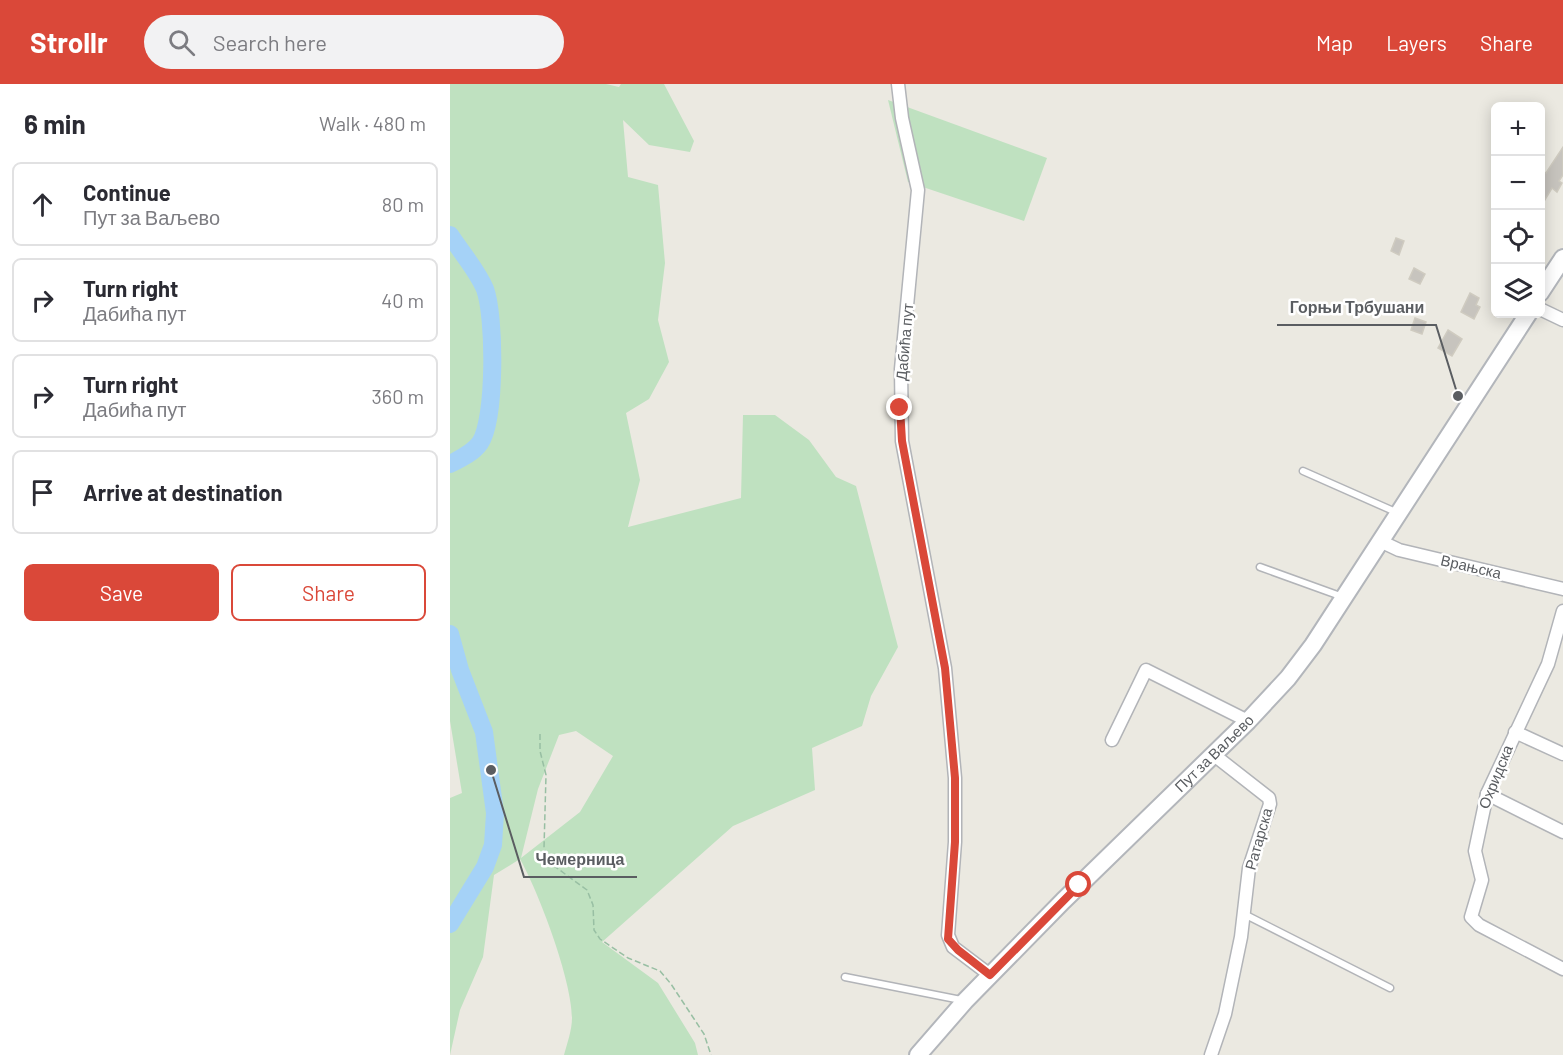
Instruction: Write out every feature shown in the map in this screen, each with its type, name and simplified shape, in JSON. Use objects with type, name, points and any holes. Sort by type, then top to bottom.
[{"type":"main road","points":[[1545,286],[1563,258]]},
{"type":"main road","name":"Пут за Ваљево","points":[[918,1055],[990,975],[1248,722],[1297,667],[1525,318]]},
{"type":"street","name":"Дабића пут","points":[[898,84],[902,118],[918,190],[901,369],[902,441],[947,690],[955,778],[955,842],[948,939],[958,950],[990,975]]},
{"type":"street","points":[[1545,311],[1563,320]]},
{"type":"street","name":"Врањска","points":[[1380,541],[1399,550],[1563,589]]},
{"type":"street","name":"Охридска","points":[[1563,611],[1548,664],[1487,794],[1476,839],[1475,851],[1482,880],[1472,917],[1474,922],[1563,969]]},
{"type":"street","points":[[1113,740],[1146,670],[1248,722]]},
{"type":"street","points":[[1515,732],[1563,754]]},
{"type":"street","name":"Ратарска","points":[[1211,1055],[1225,1014],[1244,914],[1249,868],[1269,811],[1269,798],[1214,755]]},
{"type":"street","points":[[1487,794],[1563,832]]},
{"type":"lane","points":[[1303,471],[1399,513]]},
{"type":"lane","points":[[1260,567],[1344,598]]},
{"type":"lane","points":[[1244,914],[1390,988]]},
{"type":"lane","points":[[845,977],[965,1001]]},
{"type":"path","points":[[540,734],[540,751],[546,775],[544,848],[550,863],[587,890],[593,905],[594,930],[600,939],[628,958],[660,971],[671,984],[704,1034],[711,1055]]},
{"type":"green space","points":[[450,84],[606,84],[619,87],[621,84],[664,84],[694,141],[690,152],[649,145],[623,120],[628,177],[658,185],[665,263],[658,320],[669,362],[649,399],[626,413],[640,480],[628,527],[741,498],[743,415],[775,415],[809,440],[836,477],[856,486],[898,647],[871,696],[862,726],[812,748],[815,790],[733,826],[602,942],[658,983],[695,1043],[698,1055],[564,1055],[572,1018],[567,982],[545,914],[520,859],[494,875],[483,957],[460,1010],[450,1055],[450,798],[462,793],[450,721]],"holes":[[[576,731],[613,756],[580,812],[521,858],[538,789],[559,735]]]},
{"type":"green space","points":[[888,100],[1047,158],[1024,221],[908,182]]},
{"type":"building","points":[[1563,147],[1563,175],[1559,181],[1562,183],[1557,192],[1552,188],[1545,200],[1546,173]]},
{"type":"building","points":[[1396,238],[1404,241],[1399,255],[1391,251]]},
{"type":"building","points":[[1414,268],[1425,274],[1420,284],[1409,279]]},
{"type":"building","points":[[1470,293],[1479,298],[1476,305],[1480,307],[1474,319],[1461,312]]},
{"type":"building","points":[[1415,318],[1426,322],[1422,334],[1411,330]]},
{"type":"building","points":[[1448,330],[1462,339],[1452,356],[1438,348]]},
{"type":"waterway","points":[[450,235],[485,289],[491,321],[492,343],[491,391],[485,431],[477,447],[450,464]]},
{"type":"waterway","points":[[450,634],[460,670],[484,732],[495,813],[493,845],[485,867],[450,924]]},
{"type":"place","name":"Горњи Трбушани","points":[[1458,396]]},
{"type":"place","name":"Чемерница","points":[[491,770]]},
{"type":"route","points":[[900,408],[902,441],[945,668],[955,778],[955,842],[948,939],[958,950],[990,975],[1079,885]]}]
